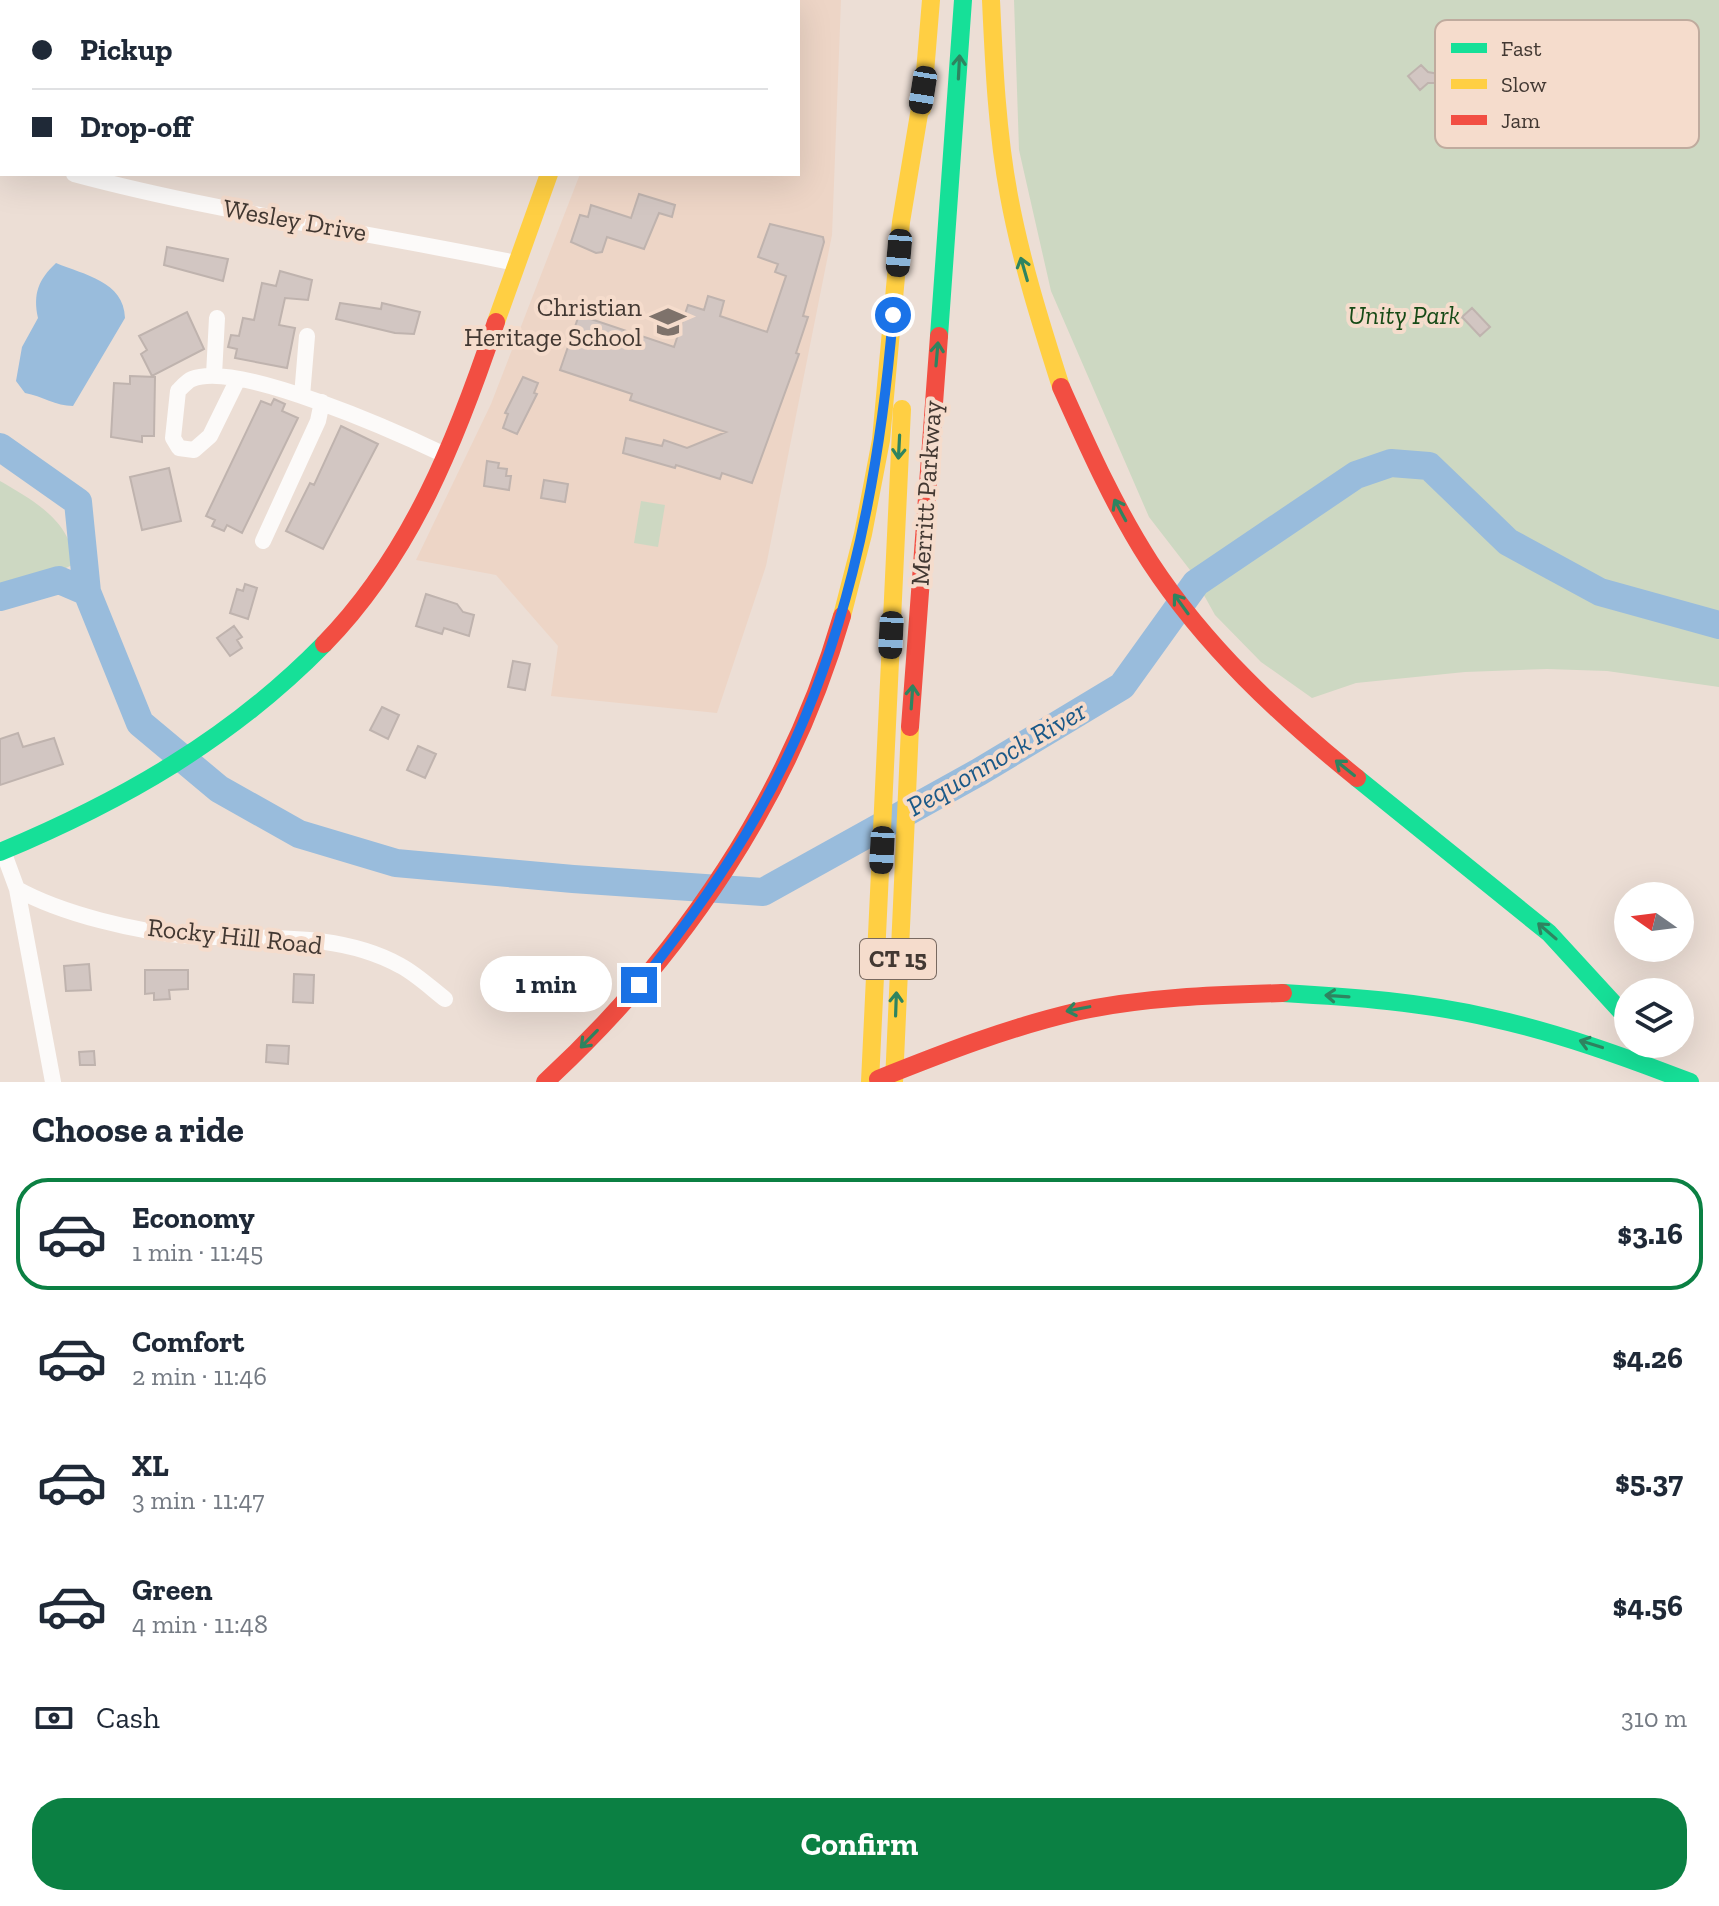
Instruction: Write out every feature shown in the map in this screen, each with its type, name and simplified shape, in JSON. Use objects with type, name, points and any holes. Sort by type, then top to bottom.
[{"type":"main road","name":"Merritt Parkway","points":[[871,1082],[904,363],[931,0]]},
{"type":"main road","name":"Merritt Parkway","points":[[894,1082],[907,775],[963,0]]},
{"type":"main road","points":[[991,0],[996,115],[1006,187],[1042,330],[1067,400],[1097,466],[1161,576],[1201,631],[1278,712],[1552,934],[1614,1001]]},
{"type":"main road","points":[[545,1082],[639,985],[732,856],[758,814],[797,735],[829,659],[862,532],[885,408],[901,222],[923,90]]},
{"type":"main road","points":[[2,851],[150,785],[229,732],[279,690],[349,620],[416,519],[445,455],[548,176]]},
{"type":"main road","points":[[871,1082],[934,1054],[1017,1024],[1099,1005],[1178,996],[1304,994],[1429,1005],[1487,1016],[1603,1048],[1690,1082]]},
{"type":"main road","points":[[883,1082],[934,1054]]},
{"type":"main road","points":[[1657,1058],[1671,1082]]},
{"type":"street","name":"Wesley Drive","points":[[83,176],[237,211],[385,235],[516,263]]},
{"type":"street","points":[[214,375],[217,318]]},
{"type":"street","points":[[302,396],[307,336]]},
{"type":"street","points":[[237,381],[210,436],[194,450],[179,448],[173,438],[178,391],[191,379],[214,375],[322,402],[445,455]]},
{"type":"street","points":[[263,541],[318,421],[322,402]]},
{"type":"street","points":[[2,851],[17,889],[53,1082]]},
{"type":"street","name":"Rocky Hill Road","points":[[17,889],[41,902],[79,913],[186,936],[314,941],[367,953],[400,965],[445,999]]},
{"type":"shaded area","name":"Christian Heritage School","points":[[800,0],[841,0],[832,235],[766,566],[717,713],[551,696],[558,646],[496,575],[416,560],[491,404],[579,176],[800,176]]},
{"type":"green space","name":"Unity Park","points":[[1014,0],[1719,0],[1719,687],[1607,671],[1547,669],[1465,672],[1356,683],[1312,698],[1261,662],[1215,615],[1190,570],[1149,517],[1051,291],[1019,150]]},
{"type":"green space","points":[[0,481],[38,505],[59,524],[72,549],[74,564],[52,575],[0,583]]},
{"type":"green space","points":[[641,501],[665,505],[658,547],[634,543]]},
{"type":"water","points":[[56,263],[101,281],[110,288],[118,295],[125,318],[73,406],[25,393],[16,381],[22,347],[38,318],[38,288]]},
{"type":"building","points":[[1421,65],[1428,72],[1435,73],[1435,83],[1428,83],[1420,90],[1408,76]]},
{"type":"building","points":[[639,194],[675,205],[672,217],[659,213],[644,249],[607,237],[602,252],[596,253],[571,242],[580,215],[588,217],[591,205],[631,218]]},
{"type":"building","points":[[770,224],[823,237],[824,242],[803,316],[808,317],[796,353],[799,354],[752,483],[722,473],[720,479],[623,453],[626,438],[662,446],[664,440],[687,448],[726,432],[630,400],[632,394],[560,370],[579,315],[674,347],[688,305],[704,310],[708,296],[724,301],[720,316],[767,332],[786,276],[775,272],[778,264],[758,257]]},
{"type":"building","points":[[167,247],[228,259],[223,281],[164,265]]},
{"type":"building","points":[[280,271],[312,280],[308,300],[285,298],[279,325],[295,328],[287,368],[235,358],[237,349],[228,347],[231,335],[239,336],[243,318],[254,320],[262,283],[276,286]]},
{"type":"building","points":[[340,303],[381,309],[382,303],[420,312],[414,334],[395,333],[336,319]]},
{"type":"building","points":[[1472,308],[1490,327],[1480,336],[1462,317]]},
{"type":"building","points":[[187,312],[204,349],[152,376],[141,354],[147,350],[139,336]]},
{"type":"building","points":[[130,376],[155,377],[154,436],[142,436],[142,442],[111,437],[114,383],[130,384]]},
{"type":"building","points":[[523,377],[538,383],[534,393],[537,394],[517,434],[503,428],[508,414],[505,413]]},
{"type":"building","points":[[274,399],[285,404],[282,411],[298,418],[242,533],[227,525],[224,531],[212,526],[215,520],[206,516],[261,401],[271,405]]},
{"type":"building","points":[[341,426],[378,444],[323,549],[286,531],[310,483],[314,485]]},
{"type":"building","points":[[487,461],[499,463],[498,468],[507,469],[506,476],[511,476],[509,490],[484,486]]},
{"type":"building","points":[[169,468],[181,521],[142,530],[130,477]]},
{"type":"building","points":[[544,480],[568,484],[565,502],[541,498]]},
{"type":"building","points":[[245,584],[257,588],[248,619],[230,613],[237,589],[243,591]]},
{"type":"building","points":[[426,594],[457,604],[463,612],[474,615],[469,636],[444,628],[442,634],[416,626]]},
{"type":"building","points":[[234,626],[242,637],[237,640],[242,648],[230,656],[217,638]]},
{"type":"building","points":[[513,661],[530,664],[525,690],[508,687]]},
{"type":"building","points":[[382,707],[399,715],[388,739],[370,730]]},
{"type":"building","points":[[18,733],[23,747],[54,738],[63,764],[0,785],[0,739]]},
{"type":"building","points":[[418,746],[436,754],[425,778],[407,770]]},
{"type":"building","points":[[89,964],[91,990],[66,991],[64,966]]},
{"type":"building","points":[[145,970],[188,970],[188,989],[169,990],[170,999],[154,1000],[154,993],[145,994]]},
{"type":"building","points":[[294,974],[314,975],[313,1003],[293,1002]]},
{"type":"building","points":[[267,1045],[289,1046],[288,1064],[266,1062]]},
{"type":"building","points":[[94,1051],[95,1065],[80,1065],[79,1052]]},
{"type":"waterway","name":"Pequonnock River","points":[[0,447],[78,502],[87,592],[140,723],[219,789],[299,834],[396,863],[763,892],[979,772],[1122,686],[1196,583],[1356,475],[1391,463],[1429,466],[1508,542],[1600,592],[1719,625]]},
{"type":"waterway","name":"Pequonnock River","points":[[0,597],[59,580],[87,592]]},
{"type":"traffic: fast","points":[[939,336],[963,0]]},
{"type":"traffic: fast","points":[[0,852],[89,811],[173,764],[251,709],[324,644]]},
{"type":"traffic: fast","points":[[1357,778],[1549,933],[1614,1004]]},
{"type":"traffic: fast","points":[[1283,993],[1362,998],[1465,1012],[1592,1046],[1690,1082]]},
{"type":"traffic: slow","points":[[922,109],[931,0]]},
{"type":"traffic: slow","points":[[991,0],[999,123],[1009,196],[1025,268],[1061,387]]},
{"type":"traffic: slow","points":[[842,616],[863,534],[881,440],[901,222],[923,90]]},
{"type":"traffic: slow","points":[[496,322],[548,176]]},
{"type":"traffic: slow","points":[[870,1082],[902,409]]},
{"type":"traffic: slow","points":[[894,1082],[910,727]]},
{"type":"traffic: jam","points":[[324,644],[383,572],[407,533],[448,451],[496,322]]},
{"type":"traffic: jam","points":[[910,727],[939,336]]},
{"type":"traffic: jam","points":[[1061,387],[1102,476],[1171,593],[1245,678],[1357,778]]},
{"type":"traffic: jam","points":[[545,1082],[642,981],[725,869],[793,747],[820,683],[842,616]]},
{"type":"traffic: jam","points":[[878,1079],[1000,1033],[1075,1012],[1153,1000],[1283,993]]},
{"type":"place","name":"Christian Heritage School","points":[[668,322]]},
{"type":"route","points":[[639,985],[676,937],[758,814],[797,735],[829,659],[870,492],[885,408],[893,315]]}]
